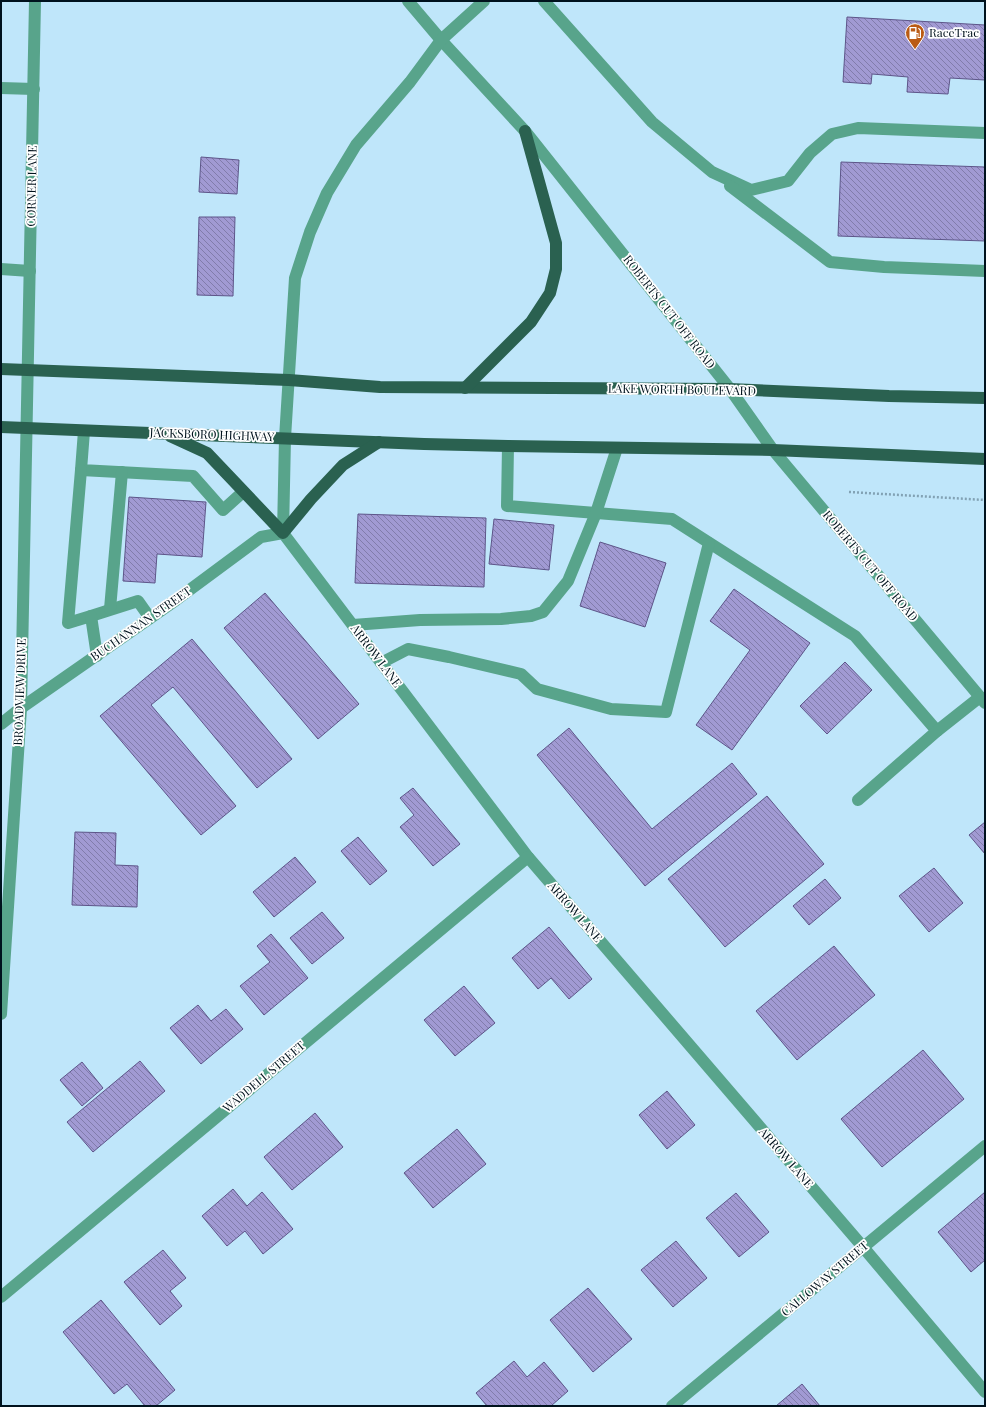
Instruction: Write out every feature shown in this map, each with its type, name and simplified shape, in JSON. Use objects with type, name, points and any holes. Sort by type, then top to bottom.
[{"type":"main road","points":[[465,388],[531,322],[550,293],[556,269],[556,243],[525,131]]},
{"type":"main road","points":[[1,369],[289,380]]},
{"type":"main road","name":"LAKE WORTH BOULEVARD","points":[[289,380],[380,387],[730,389],[889,396],[985,398]]},
{"type":"main road","name":"JACKSBORO HIGHWAY","points":[[1,427],[508,446]]},
{"type":"main road","points":[[164,433],[207,453],[283,533],[311,499],[343,465],[379,442]]},
{"type":"main road","points":[[508,446],[773,450],[985,459]]},
{"type":"street","name":"CORNER LANE","points":[[28,370],[35,1]]},
{"type":"street","name":"ROBERTS CUT OFF ROAD","points":[[408,1],[441,40],[525,131],[730,389],[773,450],[982,700]]},
{"type":"street","points":[[283,533],[285,438],[296,278],[310,232],[327,193],[356,145],[410,82],[441,40],[484,1]]},
{"type":"street","points":[[544,1],[652,122],[712,172],[830,262],[884,267],[985,271]]},
{"type":"street","points":[[1,88],[34,89]]},
{"type":"street","points":[[712,172],[751,190],[788,181],[810,153],[832,134],[858,128],[985,133]]},
{"type":"street","points":[[1,269],[30,271]]},
{"type":"street","name":"BROADVIEW DRIVE","points":[[1,1014],[21,708],[28,370]]},
{"type":"street","points":[[84,431],[68,623],[138,601],[150,618]]},
{"type":"street","points":[[508,446],[507,506],[672,519],[855,636],[938,731]]},
{"type":"street","points":[[353,626],[420,620],[501,619],[531,616],[543,612],[568,581],[596,513],[617,448]]},
{"type":"street","points":[[81,470],[193,476],[223,510],[244,492]]},
{"type":"street","points":[[110,609],[122,472]]},
{"type":"street","name":"BUCHANNAN STREET","points":[[1,724],[21,708],[97,656],[261,537],[283,533]]},
{"type":"street","name":"ARROW LANE","points":[[283,533],[528,857],[863,1247],[985,1392]]},
{"type":"street","points":[[381,663],[408,649],[521,674],[537,690],[612,709],[666,712],[710,543]]},
{"type":"street","points":[[91,616],[97,656]]},
{"type":"street","points":[[858,800],[938,731],[982,700]]},
{"type":"street","name":"WADDELL STREET","points":[[1,1297],[528,857]]},
{"type":"street","name":"CALLOWAY STREET","points":[[672,1406],[981,1149]]},
{"type":"path","points":[[849,492],[985,500]]},
{"type":"building","name":"RaceTrac","points":[[847,17],[985,25],[985,80],[950,78],[948,94],[907,92],[908,77],[872,74],[871,84],[843,82]]},
{"type":"building","points":[[201,157],[239,160],[237,194],[199,192]]},
{"type":"building","points":[[841,162],[985,167],[985,241],[838,236]]},
{"type":"building","points":[[199,217],[235,217],[233,296],[197,295]]},
{"type":"building","points":[[129,497],[206,502],[202,557],[157,554],[155,583],[123,581]]},
{"type":"building","points":[[358,514],[486,518],[484,587],[355,583]]},
{"type":"building","points":[[494,519],[554,525],[549,570],[489,564]]},
{"type":"building","points":[[600,542],[666,563],[645,627],[580,606]]},
{"type":"building","points":[[734,589],[810,643],[732,750],[696,725],[750,650],[710,621]]},
{"type":"building","points":[[265,593],[359,704],[318,739],[224,628]]},
{"type":"building","points":[[192,639],[292,759],[257,788],[173,687],[151,705],[236,806],[201,835],[100,716]]},
{"type":"building","points":[[845,662],[872,690],[827,734],[800,706]]},
{"type":"building","points":[[569,728],[652,829],[732,763],[757,794],[645,886],[537,755]]},
{"type":"building","points":[[413,788],[460,844],[433,866],[400,827],[414,815],[400,798]]},
{"type":"building","points":[[767,796],[824,864],[725,947],[668,879]]},
{"type":"building","points":[[985,822],[985,854],[969,835]]},
{"type":"building","points":[[75,832],[116,833],[115,865],[138,866],[137,907],[72,905]]},
{"type":"building","points":[[358,837],[387,871],[370,885],[341,851]]},
{"type":"building","points":[[295,857],[316,882],[274,917],[253,892]]},
{"type":"building","points":[[934,868],[963,903],[929,932],[899,896]]},
{"type":"building","points":[[825,879],[841,898],[809,925],[793,906]]},
{"type":"building","points":[[322,912],[344,938],[312,964],[290,938]]},
{"type":"building","points":[[549,927],[592,979],[569,999],[551,978],[538,989],[512,958]]},
{"type":"building","points":[[271,934],[308,978],[264,1015],[240,986],[270,962],[257,946]]},
{"type":"building","points":[[834,946],[875,995],[797,1060],[756,1011]]},
{"type":"building","points":[[464,986],[495,1023],[455,1056],[424,1020]]},
{"type":"building","points":[[198,1005],[211,1021],[226,1009],[243,1029],[201,1064],[170,1028]]},
{"type":"building","points":[[923,1050],[964,1099],[882,1167],[841,1119]]},
{"type":"building","points":[[140,1061],[165,1091],[93,1152],[67,1122]]},
{"type":"building","points":[[82,1062],[103,1088],[82,1106],[60,1080]]},
{"type":"building","points":[[667,1091],[695,1125],[667,1149],[639,1115]]},
{"type":"building","points":[[315,1113],[343,1147],[292,1190],[264,1157]]},
{"type":"building","points":[[457,1129],[486,1164],[433,1208],[404,1173]]},
{"type":"building","points":[[233,1189],[247,1206],[262,1192],[293,1229],[263,1254],[245,1231],[227,1246],[202,1216]]},
{"type":"building","points":[[985,1192],[985,1260],[971,1272],[938,1232]]},
{"type":"building","points":[[736,1193],[769,1232],[739,1257],[706,1218]]},
{"type":"building","points":[[676,1241],[707,1278],[673,1307],[641,1270]]},
{"type":"building","points":[[163,1250],[186,1278],[170,1291],[182,1306],[160,1325],[124,1282]]},
{"type":"building","points":[[588,1288],[632,1339],[593,1372],[550,1320]]},
{"type":"building","points":[[101,1300],[175,1390],[156,1406],[145,1406],[127,1384],[114,1394],[63,1332]]},
{"type":"building","points":[[514,1361],[527,1377],[544,1362],[568,1391],[551,1406],[487,1406],[476,1393]]},
{"type":"building","points":[[802,1384],[820,1406],[776,1406]]},
{"type":"place","name":"RaceTrac","points":[[915,50]]}]
